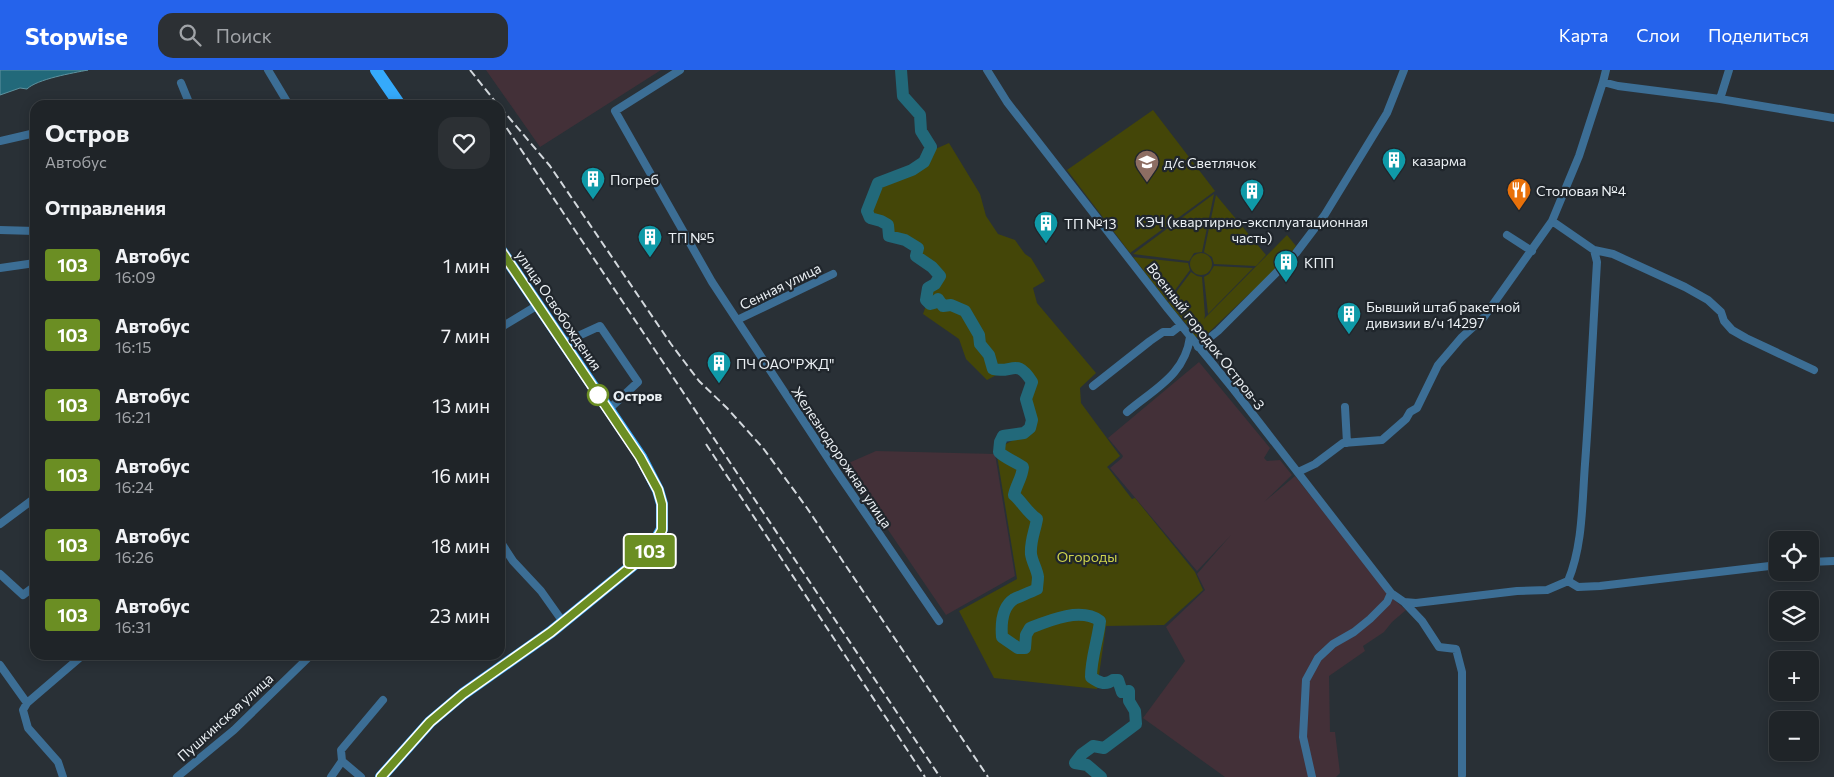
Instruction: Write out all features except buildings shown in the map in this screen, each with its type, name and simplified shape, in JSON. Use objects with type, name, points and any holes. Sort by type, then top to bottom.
[{"type":"main road","points":[[376,70],[397,100]]},
{"type":"main road","name":"улица Освобождения","points":[[381,777],[430,722],[463,694],[563,622],[649,552],[662,530],[662,504],[658,490],[640,457],[505,256]]},
{"type":"street","points":[[268,70],[287,100]]},
{"type":"street","name":"Железнодорожная улица","points":[[680,70],[616,112],[712,282],[836,472],[939,621]]},
{"type":"street","name":"Военный городок Остров-3","points":[[988,70],[1007,102],[1391,593],[1404,602],[1422,621],[1439,647],[1456,649],[1462,672],[1462,775]]},
{"type":"street","points":[[1198,347],[1218,331],[1296,253],[1324,216],[1387,113],[1404,70]]},
{"type":"street","points":[[1298,472],[1315,464],[1343,443],[1382,440],[1406,419],[1410,412],[1417,408],[1438,365],[1461,338],[1484,317],[1552,221],[1576,163],[1606,70]]},
{"type":"street","points":[[1720,99],[1729,70]]},
{"type":"street","points":[[1603,82],[1618,86],[1720,99],[1834,118]]},
{"type":"street","points":[[181,83],[188,100]]},
{"type":"street","points":[[0,141],[30,134]]},
{"type":"street","points":[[1552,221],[1594,250],[1613,254],[1685,287],[1708,300],[1722,312],[1724,321],[1732,330],[1814,370]]},
{"type":"street","points":[[0,230],[30,231]]},
{"type":"street","points":[[1507,235],[1532,251]]},
{"type":"street","points":[[1404,602],[1416,603],[1517,591],[1547,590],[1568,581],[1575,563],[1583,496],[1594,340],[1597,262],[1594,250]]},
{"type":"street","points":[[0,268],[30,264]]},
{"type":"street","name":"Сенная улица","points":[[737,320],[833,274]]},
{"type":"street","points":[[505,325],[538,305]]},
{"type":"street","points":[[1093,386],[1150,341],[1163,332],[1172,332],[1181,325]]},
{"type":"street","points":[[563,343],[600,326],[638,382],[608,410]]},
{"type":"street","points":[[1127,412],[1175,373],[1188,349],[1190,337]]},
{"type":"street","points":[[1345,407],[1347,443]]},
{"type":"street","points":[[0,524],[30,502]]},
{"type":"street","points":[[505,549],[513,561],[541,591],[563,622]]},
{"type":"street","points":[[1819,562],[1834,561]]},
{"type":"street","points":[[1568,581],[1578,587],[1647,581],[1688,574],[1769,566]]},
{"type":"street","points":[[0,574],[23,596],[30,590]]},
{"type":"street","points":[[1312,777],[1303,738],[1306,680],[1318,658],[1333,644],[1354,632],[1370,619],[1387,602],[1391,593]]},
{"type":"street","points":[[63,777],[58,762],[28,728],[23,710],[27,703],[76,660]]},
{"type":"street","name":"Пушкинская улица","points":[[177,777],[234,730],[306,660]]},
{"type":"street","points":[[0,665],[27,703]]},
{"type":"street","points":[[361,777],[342,761],[340,750],[383,700]]},
{"type":"street","points":[[331,777],[342,761]]},
{"type":"shaded area","points":[[486,70],[661,70],[540,147]]},
{"type":"shaded area","points":[[1199,362],[1270,448],[1264,458],[1267,461],[1280,460],[1292,475],[1264,502],[1295,476],[1393,599],[1406,610],[1384,632],[1363,646],[1365,651],[1329,676],[1330,732],[1335,732],[1340,773],[1336,777],[1225,777],[1143,718],[1185,661],[1166,627],[1205,590],[1197,574],[1231,535],[1197,571],[1110,468],[1123,456],[1108,438]]},
{"type":"shaded area","points":[[876,451],[995,454],[1015,576],[946,615],[844,465]]},
{"type":"green space","points":[[1153,110],[1215,191],[1130,253],[1067,170]]},
{"type":"green space","name":"Огороды","points":[[949,143],[980,194],[986,216],[998,234],[1015,240],[1025,254],[1031,258],[1045,281],[1033,288],[1037,303],[1096,373],[1080,388],[1081,403],[1120,456],[1107,467],[1132,499],[1135,498],[1195,572],[1203,590],[1164,625],[1106,626],[1097,689],[994,678],[959,611],[1017,579],[996,449],[1031,431],[1036,421],[1030,401],[1036,379],[1025,367],[1017,364],[987,380],[966,359],[959,339],[923,314],[930,295],[945,274],[922,254],[920,244],[892,233],[890,224],[872,214],[870,210],[877,191],[883,184],[919,169],[933,150]]},
{"type":"green space","points":[[1214,194],[1202,252],[1194,253],[1189,261],[1133,254]]},
{"type":"green space","points":[[1216,195],[1266,255],[1256,266],[1214,264],[1212,257],[1204,252]]},
{"type":"green space","points":[[1287,235],[1296,246],[1280,269],[1249,294],[1203,338],[1196,337],[1190,332],[1201,321],[1191,328],[1189,327],[1168,303],[1191,272],[1202,277],[1204,319]]},
{"type":"green space","points":[[1201,253],[1209,256],[1212,264],[1209,272],[1201,275],[1193,272],[1190,264],[1193,256]]},
{"type":"green space","points":[[1133,257],[1188,263],[1190,270],[1167,301]]},
{"type":"green space","points":[[1214,266],[1253,268],[1208,314],[1204,277],[1209,274]]},
{"type":"water","points":[[0,70],[88,70],[47,79],[27,89],[20,88],[0,95]]},
{"type":"waterway","points":[[901,70],[903,96],[920,115],[921,131],[931,147],[924,162],[912,170],[878,183],[867,211],[870,218],[888,225],[889,236],[905,240],[918,248],[916,256],[932,267],[940,276],[935,284],[928,288],[926,300],[930,304],[938,299],[943,306],[951,305],[965,311],[979,335],[980,344],[989,355],[993,369],[1018,368],[1027,374],[1032,382],[1026,399],[1032,420],[1030,428],[1024,433],[1003,436],[999,452],[1023,467],[1014,495],[1037,519],[1031,549],[1038,577],[1037,589],[1010,602],[1002,622],[1002,637],[1018,648],[1025,648],[1026,635],[1030,628],[1065,616],[1084,615],[1100,621],[1091,677],[1104,683],[1118,680],[1122,692],[1129,691],[1129,701],[1135,711],[1136,724],[1104,748],[1093,746],[1082,754],[1075,763],[1087,765],[1101,777]]},
{"type":"railway","points":[[470,70],[494,100]]},
{"type":"railway","points":[[505,113],[550,166],[671,344],[699,381],[727,408],[763,448],[807,508],[988,777]]},
{"type":"railway","points":[[505,125],[940,777]]},
{"type":"railway","points":[[706,444],[925,777]]},
{"type":"bus line","name":"103","points":[[381,777],[430,722],[463,694],[551,632],[630,569],[649,552],[662,530],[662,504],[658,490],[640,457],[505,256]]},
{"type":"place","name":"казарма","points":[[1394,181]]},
{"type":"place","name":"д/с Светлячок","points":[[1147,183]]},
{"type":"place","name":"Погреб","points":[[593,200]]},
{"type":"place","name":"Столовая №4","points":[[1519,211]]},
{"type":"place","name":"КЭЧ (квартирно-эксплуатационная часть)","points":[[1252,212]]},
{"type":"place","name":"ТП №13","points":[[1046,244]]},
{"type":"place","name":"ТП №5","points":[[650,258]]},
{"type":"place","name":"КПП","points":[[1286,283]]},
{"type":"place","name":"Бывший штаб ракетной дивизии в/ч 14297","points":[[1349,335]]},
{"type":"place","name":"ПЧ ОАО\"РЖД\"","points":[[719,384]]},
{"type":"place","name":"Остров","points":[[598,395]]}]
